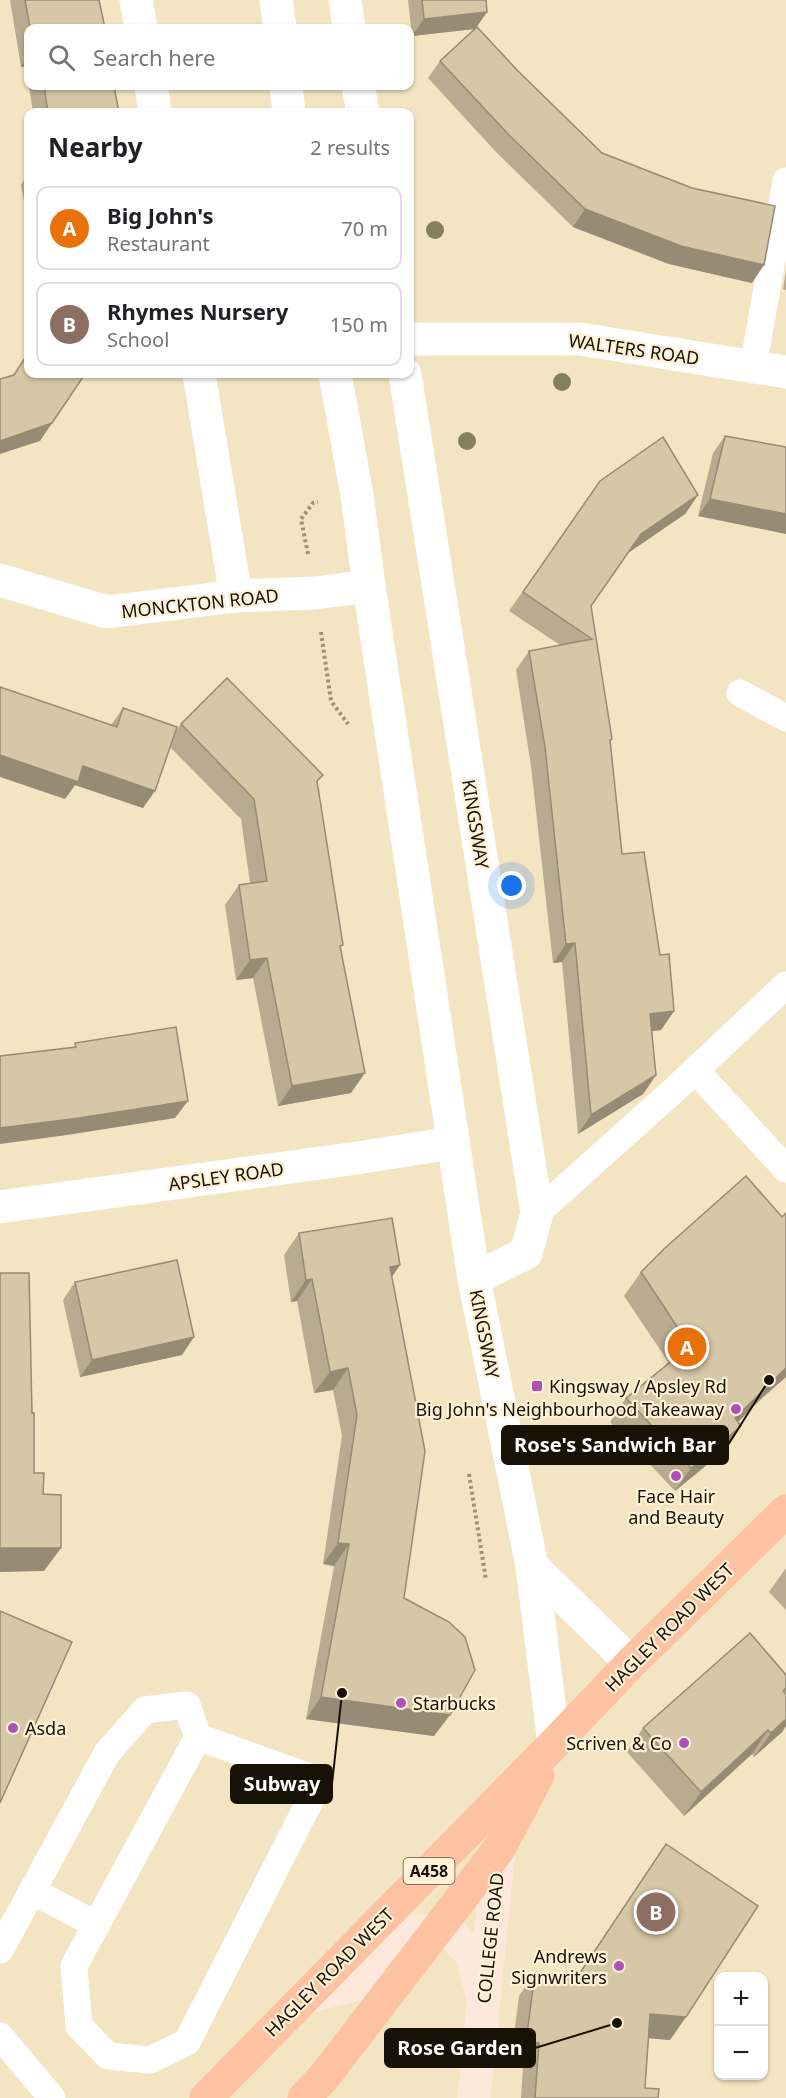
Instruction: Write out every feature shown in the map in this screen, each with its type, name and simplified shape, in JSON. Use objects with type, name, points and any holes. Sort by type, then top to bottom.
[{"type":"highway","name":"HAGLEY ROAD WEST","points":[[206,2098],[554,1744],[631,1662],[786,1511]]},
{"type":"highway","name":"HAGLEY ROAD WEST","points":[[304,2098],[324,2077],[499,1849],[554,1744]]},
{"type":"main road","name":"COLLEGE ROAD","points":[[474,2098],[499,1849]]},
{"type":"main road","points":[[303,1998],[358,1984],[401,1932],[447,1929],[471,1954],[484,2000]]},
{"type":"street","points":[[136,0],[140,24]]},
{"type":"street","points":[[276,0],[279,24]]},
{"type":"street","points":[[345,0],[348,24]]},
{"type":"street","points":[[152,90],[154,108]]},
{"type":"street","points":[[286,90],[289,108]]},
{"type":"street","points":[[359,90],[362,108]]},
{"type":"street","name":"WALTERS ROAD","points":[[414,339],[580,339],[786,372]]},
{"type":"street","points":[[200,378],[236,596]]},
{"type":"street","name":"KINGSWAY","points":[[336,378],[357,495],[474,1279],[532,1566],[554,1744]]},
{"type":"street","name":"KINGSWAY","points":[[406,378],[537,1213],[526,1253],[474,1279]]},
{"type":"street","name":"MONCKTON ROAD","points":[[0,580],[107,612],[236,596],[315,594],[369,586]]},
{"type":"street","name":"APSLEY ROAD","points":[[0,1207],[452,1143]]},
{"type":"street","points":[[532,1566],[631,1662]]},
{"type":"lane","points":[[753,367],[786,181]]},
{"type":"lane","points":[[740,693],[786,718]]},
{"type":"lane","points":[[537,1213],[786,985]]},
{"type":"lane","points":[[695,1070],[786,1169]]},
{"type":"lane","points":[[0,1950],[107,1753],[145,1710],[187,1705],[198,1737],[74,1966],[79,2026],[108,2056],[150,2060],[187,2042],[320,1781],[198,1737]]},
{"type":"lane","points":[[32,1891],[97,1925]]},
{"type":"lane","points":[[0,2036],[52,2098]]},
{"type":"path","points":[[309,560],[301,519],[313,502]]},
{"type":"building","points":[[25,0],[99,0],[104,24],[29,24]]},
{"type":"building","points":[[422,0],[486,0],[487,12],[424,19]]},
{"type":"building","points":[[477,27],[518,71],[602,153],[692,188],[775,206],[764,265],[681,246],[585,209],[509,135],[440,61]]},
{"type":"building","points":[[45,90],[115,90],[118,108],[47,108]]},
{"type":"building","points":[[24,359],[24,378],[82,378],[52,423],[0,441],[0,379],[14,375]]},
{"type":"building","points":[[725,436],[786,447],[786,514],[710,499]]},
{"type":"building","points":[[663,437],[698,495],[641,534],[591,606],[612,739],[610,740],[622,854],[644,852],[660,955],[669,954],[674,1011],[650,1014],[656,1075],[591,1115],[575,943],[566,944],[545,747],[529,651],[592,639],[523,592],[600,481]]},
{"type":"building","points":[[227,678],[323,775],[317,781],[343,945],[340,946],[365,1073],[292,1086],[267,958],[250,960],[239,885],[267,881],[254,799],[181,724]]},
{"type":"building","points":[[0,687],[117,727],[123,708],[177,727],[155,791],[83,766],[78,782],[0,755]]},
{"type":"building","points":[[176,1027],[188,1101],[0,1128],[0,1056],[76,1047],[75,1043]]},
{"type":"building","points":[[746,1176],[782,1217],[786,1213],[786,1368],[735,1418],[741,1426],[691,1468],[626,1398],[690,1346],[641,1272]]},
{"type":"building","points":[[392,1218],[400,1265],[390,1267],[425,1451],[404,1598],[449,1622],[465,1637],[475,1670],[450,1715],[321,1697],[349,1544],[338,1543],[357,1415],[348,1368],[330,1372],[312,1279],[306,1280],[299,1233]]},
{"type":"building","points":[[177,1260],[194,1337],[92,1360],[75,1282]]},
{"type":"building","points":[[0,1273],[29,1273],[34,1473],[44,1473],[43,1494],[61,1495],[61,1548],[0,1548]]},
{"type":"building","points":[[0,1611],[72,1642],[0,1803]]},
{"type":"building","name":"Scriven & Co","points":[[750,1633],[786,1675],[786,1688],[783,1691],[786,1694],[786,1719],[771,1733],[768,1730],[701,1792],[643,1728]]},
{"type":"building","points":[[666,1844],[758,1906],[686,2017],[650,2014],[645,2088],[659,2089],[658,2098],[535,2098],[539,2043],[526,2042],[535,1973],[578,1976]]},
{"type":"place","name":"Big John's","points":[[687,1347]]},
{"type":"place","name":"Rose's Sandwich Bar","points":[[769,1380]]},
{"type":"place","name":"Kingsway / Apsley Rd","points":[[537,1386]]},
{"type":"place","name":"Big John's Neighbourhood Takeaway","points":[[736,1409]]},
{"type":"place","name":"Face Hair and Beauty","points":[[676,1476]]},
{"type":"place","name":"Subway","points":[[342,1693]]},
{"type":"place","name":"Starbucks","points":[[401,1703]]},
{"type":"place","name":"Asda","points":[[13,1728]]},
{"type":"place","name":"Scriven & Co","points":[[684,1743]]},
{"type":"place","name":"Rhymes Nursery","points":[[656,1912]]},
{"type":"place","name":"Andrews Signwriters","points":[[619,1966]]},
{"type":"place","name":"Rose Garden","points":[[617,2023]]}]
